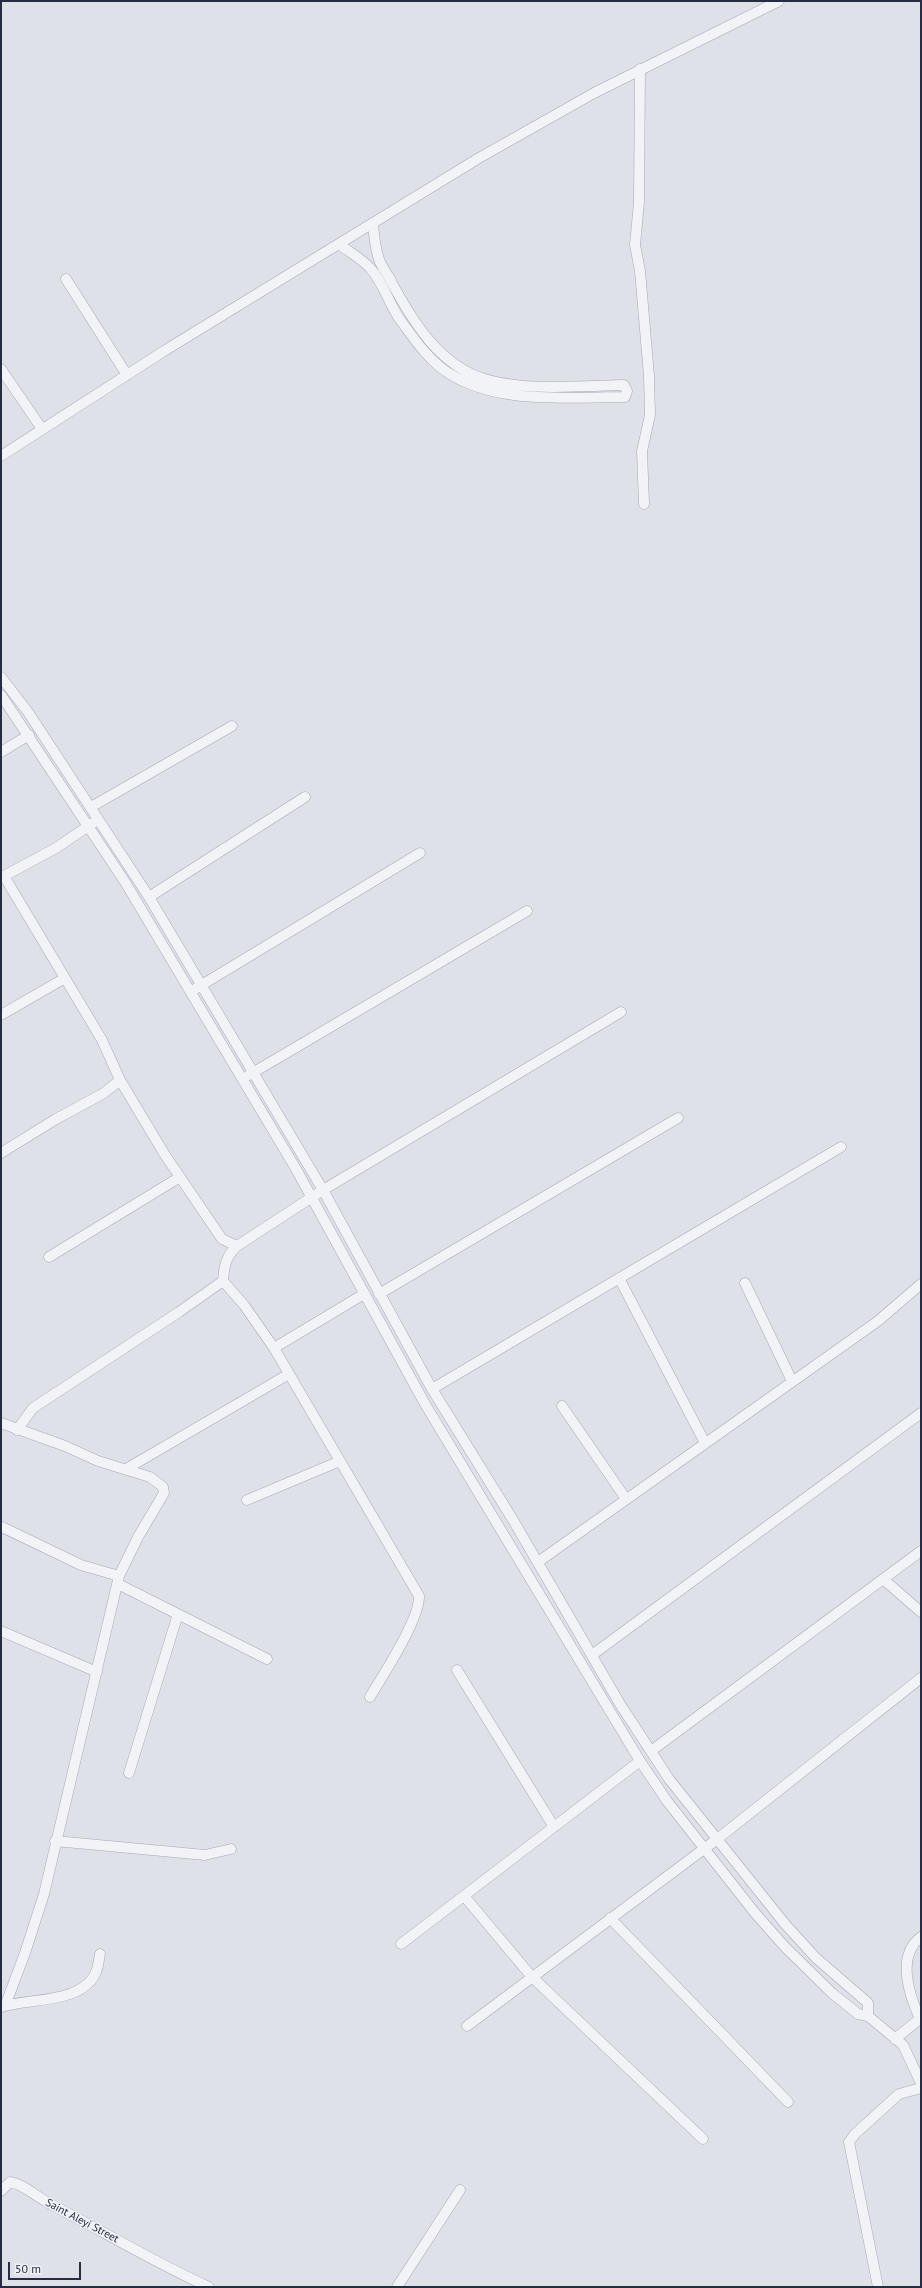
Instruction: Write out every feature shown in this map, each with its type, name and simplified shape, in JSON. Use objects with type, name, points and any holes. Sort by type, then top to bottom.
[{"type":"street","points":[[1,456],[127,374],[536,124],[640,69],[686,48],[779,1]]},
{"type":"street","points":[[640,69],[639,202],[634,245],[640,271],[649,376],[650,415],[642,451],[644,504]]},
{"type":"street","points":[[339,244],[370,268],[399,319],[423,350],[440,367],[464,382],[485,391],[536,396],[626,397],[627,392],[624,385],[536,386],[488,380],[470,373],[449,359],[431,342],[408,313],[380,263],[373,223]]},
{"type":"street","points":[[66,280],[127,374]]},
{"type":"street","points":[[423,350],[431,342]]},
{"type":"street","points":[[1,368],[42,429]]},
{"type":"street","points":[[485,391],[488,380]]},
{"type":"street","points":[[536,386],[536,396]]},
{"type":"street","points":[[1,677],[28,712],[150,897],[200,985],[323,1190],[432,1389],[538,1562],[620,1704],[669,1779],[716,1840],[785,1924],[816,1958],[868,2003],[868,2016]]},
{"type":"street","points":[[1,695],[29,735],[125,882],[312,1198],[426,1404],[640,1761],[667,1801],[773,1933],[832,1993],[858,2014],[868,2016],[903,2045],[921,2083]]},
{"type":"street","points":[[91,807],[232,726]]},
{"type":"street","points":[[1,752],[29,735]]},
{"type":"street","points":[[150,897],[305,797]]},
{"type":"street","points":[[98,819],[56,848],[2,877],[102,1040],[120,1080],[180,1177],[222,1239],[237,1246]]},
{"type":"street","points":[[189,992],[420,853]]},
{"type":"street","points":[[242,1079],[527,911]]},
{"type":"street","points":[[1,1015],[65,978]]},
{"type":"street","points":[[370,1697],[413,1620],[419,1602],[419,1596],[274,1348],[244,1305],[223,1281],[224,1265],[231,1251],[237,1246],[323,1190],[621,1012]]},
{"type":"street","points":[[1,1153],[56,1119],[104,1093],[120,1080]]},
{"type":"street","points":[[379,1294],[678,1118]]},
{"type":"street","points":[[432,1389],[841,1147]]},
{"type":"street","points":[[49,1257],[180,1177]]},
{"type":"street","points":[[619,1278],[705,1443]]},
{"type":"street","points":[[17,1430],[33,1408],[180,1312],[223,1281]]},
{"type":"street","points":[[745,1283],[792,1381]]},
{"type":"street","points":[[538,1562],[878,1321],[921,1284]]},
{"type":"street","points":[[274,1348],[364,1294]]},
{"type":"street","points":[[126,1469],[290,1374]]},
{"type":"street","points":[[562,1406],[626,1499]]},
{"type":"street","points":[[592,1655],[921,1413]]},
{"type":"street","points":[[1,1423],[65,1446],[98,1461],[126,1469],[158,1482],[163,1487],[164,1493],[138,1537],[119,1580],[55,1841],[44,1894],[25,1953],[3,2006]]},
{"type":"street","points":[[247,1500],[340,1461]]},
{"type":"street","points":[[1,1528],[81,1565],[119,1580],[178,1614],[267,1659]]},
{"type":"street","points":[[513,1549],[526,1542]]},
{"type":"street","points":[[651,1751],[921,1551]]},
{"type":"street","points":[[883,1579],[921,1612]]},
{"type":"street","points":[[129,1773],[178,1614]]},
{"type":"street","points":[[1,1631],[97,1672]]},
{"type":"street","points":[[458,1670],[554,1827]]},
{"type":"street","points":[[467,2026],[716,1840],[921,1678]]},
{"type":"street","points":[[609,1710],[620,1704]]},
{"type":"street","points":[[401,1944],[640,1761]]},
{"type":"street","points":[[55,1841],[205,1855],[231,1849]]},
{"type":"street","points":[[464,1896],[532,1977],[703,2139]]},
{"type":"street","points":[[610,1918],[788,2102]]},
{"type":"street","points":[[773,1933],[785,1924]]},
{"type":"street","points":[[895,2039],[920,2019],[911,2000],[907,1974],[911,1946],[921,1937]]},
{"type":"street","points":[[3,2006],[66,1995],[81,1989],[96,1973],[100,1954]]},
{"type":"street","points":[[878,2287],[849,2142],[855,2134],[899,2094],[921,2088]]},
{"type":"street","name":"Saint Aleyi Street","points":[[1,2191],[10,2182],[17,2183],[37,2197],[164,2265],[209,2287]]},
{"type":"street","points":[[397,2287],[460,2190]]}]
